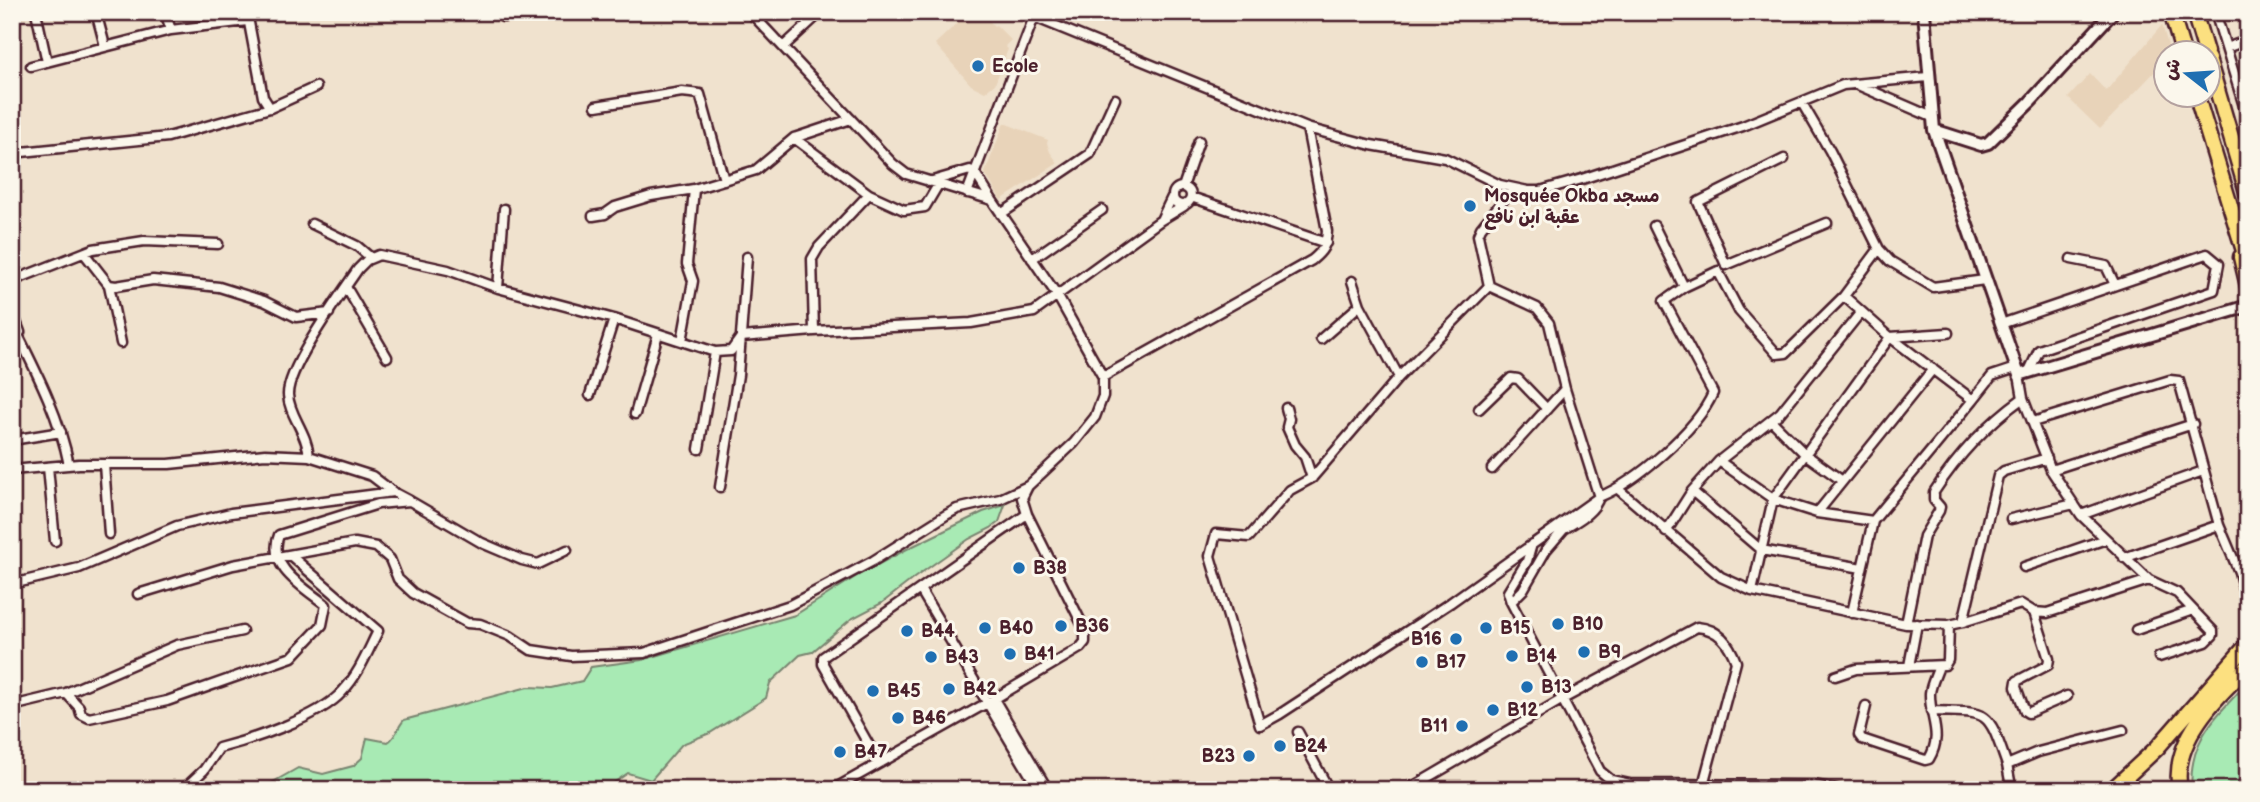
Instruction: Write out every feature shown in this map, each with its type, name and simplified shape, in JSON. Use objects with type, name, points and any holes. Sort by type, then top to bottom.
[{"type":"highway","points":[[2171,12],[2179,38]]},
{"type":"highway","points":[[2194,12],[2202,38]]},
{"type":"highway","points":[[2200,108],[2248,264]]},
{"type":"highway","points":[[2222,108],[2248,195]]},
{"type":"highway","points":[[2232,214],[2248,286]]},
{"type":"highway","points":[[2112,790],[2157,748],[2248,644]]},
{"type":"highway","points":[[2180,790],[2179,759],[2190,734],[2248,667]]},
{"type":"street","points":[[36,12],[47,62]]},
{"type":"street","points":[[96,12],[105,46]]},
{"type":"street","points":[[165,12],[171,30]]},
{"type":"street","points":[[503,17],[541,12]]},
{"type":"street","points":[[750,12],[893,164],[906,174],[992,200]]},
{"type":"street","points":[[783,47],[821,12]]},
{"type":"street","points":[[1022,12],[1307,128],[1371,145],[1445,158],[1500,185],[1512,189],[1539,191],[1743,126],[1833,89],[1855,83],[1928,77]]},
{"type":"street","points":[[1924,12],[1934,130],[1985,280],[2021,371],[2023,398],[2052,470],[2081,515],[2149,580],[2177,593],[2213,635],[2206,642],[2159,657]]},
{"type":"street","points":[[1934,130],[1981,145],[1988,143],[2113,12]]},
{"type":"street","points":[[2215,12],[2248,119]]},
{"type":"street","points":[[31,66],[171,30],[247,16],[262,96],[270,108]]},
{"type":"street","points":[[967,193],[1034,17]]},
{"type":"street","points":[[2226,48],[2248,40]]},
{"type":"street","points":[[1855,83],[1932,117]]},
{"type":"street","points":[[12,153],[168,137],[270,108],[316,87]]},
{"type":"street","points":[[596,106],[682,92],[699,94],[724,180]]},
{"type":"street","points":[[1001,214],[1087,158],[1093,151],[1115,99]]},
{"type":"street","points":[[1802,103],[1880,249],[1893,264],[1933,287],[1985,280]]},
{"type":"street","points":[[593,216],[651,196],[694,189],[756,170],[794,138],[851,119]]},
{"type":"street","points":[[1103,377],[1322,252],[1327,231],[1307,128]]},
{"type":"street","points":[[138,594],[233,565],[355,543],[376,547],[390,559],[398,579],[413,593],[467,623],[480,624],[510,636],[531,650],[571,656],[644,653],[790,605],[873,561],[957,509],[1000,499],[1028,486],[1074,443],[1095,416],[1103,396],[1103,377],[1056,295],[975,173],[964,170],[934,183],[925,207],[904,210],[869,194],[794,138]]},
{"type":"street","points":[[1183,187],[1199,141]]},
{"type":"street","points":[[1726,265],[1698,202],[1784,159]]},
{"type":"street","points":[[309,456],[304,433],[292,409],[289,389],[292,374],[358,269],[379,255],[448,270],[498,288],[614,318],[715,352],[731,351],[741,337],[971,323],[1034,312],[1189,202],[1190,191],[1183,187],[1175,189],[1161,220]]},
{"type":"street","points":[[682,341],[693,281],[687,264],[694,189]]},
{"type":"street","points":[[1489,286],[1478,235],[1512,189]]},
{"type":"street","points":[[814,331],[812,259],[819,247],[869,194]]},
{"type":"street","points":[[1172,197],[1177,204],[1185,205]]},
{"type":"street","points":[[1191,197],[1326,243]]},
{"type":"street","points":[[498,288],[504,209]]},
{"type":"street","points":[[1032,259],[1102,210]]},
{"type":"street","points":[[312,223],[357,246],[371,258]]},
{"type":"street","points":[[1489,286],[1399,377],[1312,478],[1290,490],[1249,537],[1216,534],[1210,556],[1260,725],[1450,603],[1532,544],[1565,525],[1599,497],[1618,489],[1686,432],[1713,393],[1664,301],[1726,265],[1827,223]]},
{"type":"street","points":[[1654,226],[1684,287]]},
{"type":"street","points":[[12,281],[84,253],[144,241],[218,244]]},
{"type":"street","points":[[1718,271],[1739,311],[1777,354],[1786,353],[1844,296],[1880,249]]},
{"type":"street","points":[[84,253],[109,285],[121,343]]},
{"type":"street","points":[[2001,324],[2207,254],[2219,264],[2214,290],[2039,350],[2021,371]]},
{"type":"street","points":[[720,487],[738,375],[747,257]]},
{"type":"street","points":[[2071,258],[2106,266],[2115,285]]},
{"type":"street","points":[[109,285],[153,281],[219,287],[264,301],[296,317],[329,313]]},
{"type":"street","points":[[1352,281],[1360,305],[1399,377]]},
{"type":"street","points":[[1489,286],[1537,308],[1549,323],[1599,497]]},
{"type":"street","points":[[346,287],[387,357]]},
{"type":"street","points":[[1844,296],[1890,337],[1973,400]]},
{"type":"street","points":[[1321,339],[1360,305]]},
{"type":"street","points":[[1852,613],[1873,522],[1992,376],[2021,371],[2248,306]]},
{"type":"street","points":[[12,311],[20,328],[15,336],[61,432],[69,465]]},
{"type":"street","points":[[1665,532],[1692,491],[1719,461],[1772,421],[1861,312]]},
{"type":"street","points":[[590,395],[614,318]]},
{"type":"street","points":[[1890,337],[1948,333]]},
{"type":"street","points":[[635,414],[658,334]]},
{"type":"street","points":[[1752,591],[1773,499],[1890,337]]},
{"type":"street","points":[[699,449],[715,352]]},
{"type":"street","points":[[1817,513],[1933,369]]},
{"type":"street","points":[[1479,409],[1511,378],[1518,379],[1547,410]]},
{"type":"street","points":[[2033,422],[2179,381],[2219,526],[2239,572],[2247,604]]},
{"type":"street","points":[[1492,469],[1566,388]]},
{"type":"street","points":[[1906,624],[1924,536],[1940,507],[1934,500],[1934,492],[1970,443],[1996,417],[2023,398]]},
{"type":"street","points":[[1286,408],[1289,419],[1287,427],[1295,445],[1305,457],[1312,478]]},
{"type":"street","points":[[1772,421],[1805,454],[1841,480]]},
{"type":"street","points":[[2052,470],[2193,424]]},
{"type":"street","points":[[12,440],[61,432]]},
{"type":"street","points":[[12,470],[69,465],[169,464],[264,454],[309,456],[373,476],[394,492],[482,543],[522,560],[538,564],[567,550]]},
{"type":"street","points":[[1963,622],[1998,476],[2004,471],[2048,458]]},
{"type":"street","points":[[1719,461],[1773,499],[1817,513],[1873,522]]},
{"type":"street","points":[[104,464],[109,534]]},
{"type":"street","points":[[48,467],[55,541]]},
{"type":"street","points":[[2081,515],[2203,471]]},
{"type":"street","points":[[832,790],[991,701],[1080,648],[1085,642],[1085,631],[1027,514],[1022,498],[1028,486]]},
{"type":"street","points":[[1618,489],[1665,532],[1721,577],[1752,591],[1906,624],[1949,625],[2021,604],[2034,612],[2047,613],[2149,580]]},
{"type":"street","points":[[1692,491],[1760,550],[1861,568]]},
{"type":"street","points":[[12,584],[79,568],[177,526],[232,513],[394,492]]},
{"type":"street","points":[[66,693],[79,707],[81,715],[89,718],[166,701],[292,657],[322,625],[326,605],[288,576],[278,557],[276,542],[279,535],[378,504],[410,501]]},
{"type":"street","points":[[2011,519],[2074,503]]},
{"type":"street","points":[[12,512],[15,536]]},
{"type":"street","points":[[879,763],[822,664],[823,657],[1027,514]]},
{"type":"street","points":[[1511,602],[1523,590],[1546,550],[1565,525]]},
{"type":"street","points":[[2124,558],[2219,526]]},
{"type":"street","points":[[2024,567],[2106,539]]},
{"type":"street","points":[[1532,544],[1527,561],[1508,593],[1600,771],[1612,780],[1630,784],[1813,785],[1842,790]]},
{"type":"street","points":[[183,790],[204,770],[219,748],[263,735],[305,716],[340,694],[360,669],[378,631],[290,555]]},
{"type":"street","points":[[920,589],[1048,790]]},
{"type":"street","points":[[2136,630],[2193,610]]},
{"type":"street","points":[[2034,612],[2049,659],[2048,665],[2017,681],[2016,687],[2025,711],[2028,713],[2067,696]]},
{"type":"street","points":[[1909,666],[1917,624]]},
{"type":"street","points":[[1835,676],[1856,669],[1945,665],[1948,660],[1949,625]]},
{"type":"street","points":[[1407,790],[1692,628],[1715,632],[1730,646],[1736,662],[1703,785]]},
{"type":"street","points":[[12,706],[66,693],[177,645],[242,632]]},
{"type":"street","points":[[1866,706],[1859,736],[1862,739],[1925,760],[1929,759],[1937,737],[1931,711],[1930,690],[1938,666]]},
{"type":"street","points":[[991,701],[1039,790]]},
{"type":"street","points":[[1931,711],[1983,715],[1991,722],[2007,765],[2010,781],[2005,790]]},
{"type":"street","points":[[2007,765],[2038,752],[2123,730]]},
{"type":"street","points":[[1298,732],[1329,790]]},
{"type":"shaded area","name":"Ecole","points":[[969,12],[982,12],[1011,40],[1005,46],[1008,49],[995,84],[985,92],[971,85],[935,44]]},
{"type":"shaded area","points":[[2162,25],[2166,38],[2152,38],[2152,75],[2100,129],[2068,98],[2090,74],[2106,91]]},
{"type":"shaded area","name":"Ecole","points":[[1004,123],[1048,140],[1050,152],[1058,163],[1001,200],[985,173]]},
{"type":"green space","points":[[1005,505],[999,522],[969,539],[882,603],[851,619],[812,652],[800,655],[770,683],[766,698],[710,733],[682,744],[651,780],[628,773],[600,790],[259,790],[298,768],[323,774],[353,766],[362,758],[367,738],[388,742],[404,720],[528,687],[552,688],[582,681],[591,667],[642,660],[795,615],[860,574],[907,549],[983,512]]},
{"type":"green space","points":[[2248,682],[2248,790],[2192,790],[2194,757],[2199,743],[2215,718]]},
{"type":"place","name":"Ecole","points":[[978,66]]},
{"type":"place","name":"Mosquée Okba مسجد عقبة ابن نافع","points":[[1470,206]]},
{"type":"place","name":"B38","points":[[1019,568]]},
{"type":"place","name":"B10","points":[[1558,624]]},
{"type":"place","name":"B36","points":[[1061,626]]},
{"type":"place","name":"B40","points":[[985,628]]},
{"type":"place","name":"B15","points":[[1486,628]]},
{"type":"place","name":"B44","points":[[907,631]]},
{"type":"place","name":"B16","points":[[1456,639]]},
{"type":"place","name":"B9","points":[[1584,652]]},
{"type":"place","name":"B41","points":[[1010,654]]},
{"type":"place","name":"B14","points":[[1512,656]]},
{"type":"place","name":"B43","points":[[931,657]]},
{"type":"place","name":"B17","points":[[1422,662]]},
{"type":"place","name":"B13","points":[[1527,687]]},
{"type":"place","name":"B42","points":[[949,689]]},
{"type":"place","name":"B45","points":[[873,691]]},
{"type":"place","name":"B12","points":[[1493,710]]},
{"type":"place","name":"B46","points":[[898,718]]},
{"type":"place","name":"B11","points":[[1462,726]]},
{"type":"place","name":"B24","points":[[1280,746]]},
{"type":"place","name":"B47","points":[[840,752]]},
{"type":"place","name":"B23","points":[[1249,756]]}]
